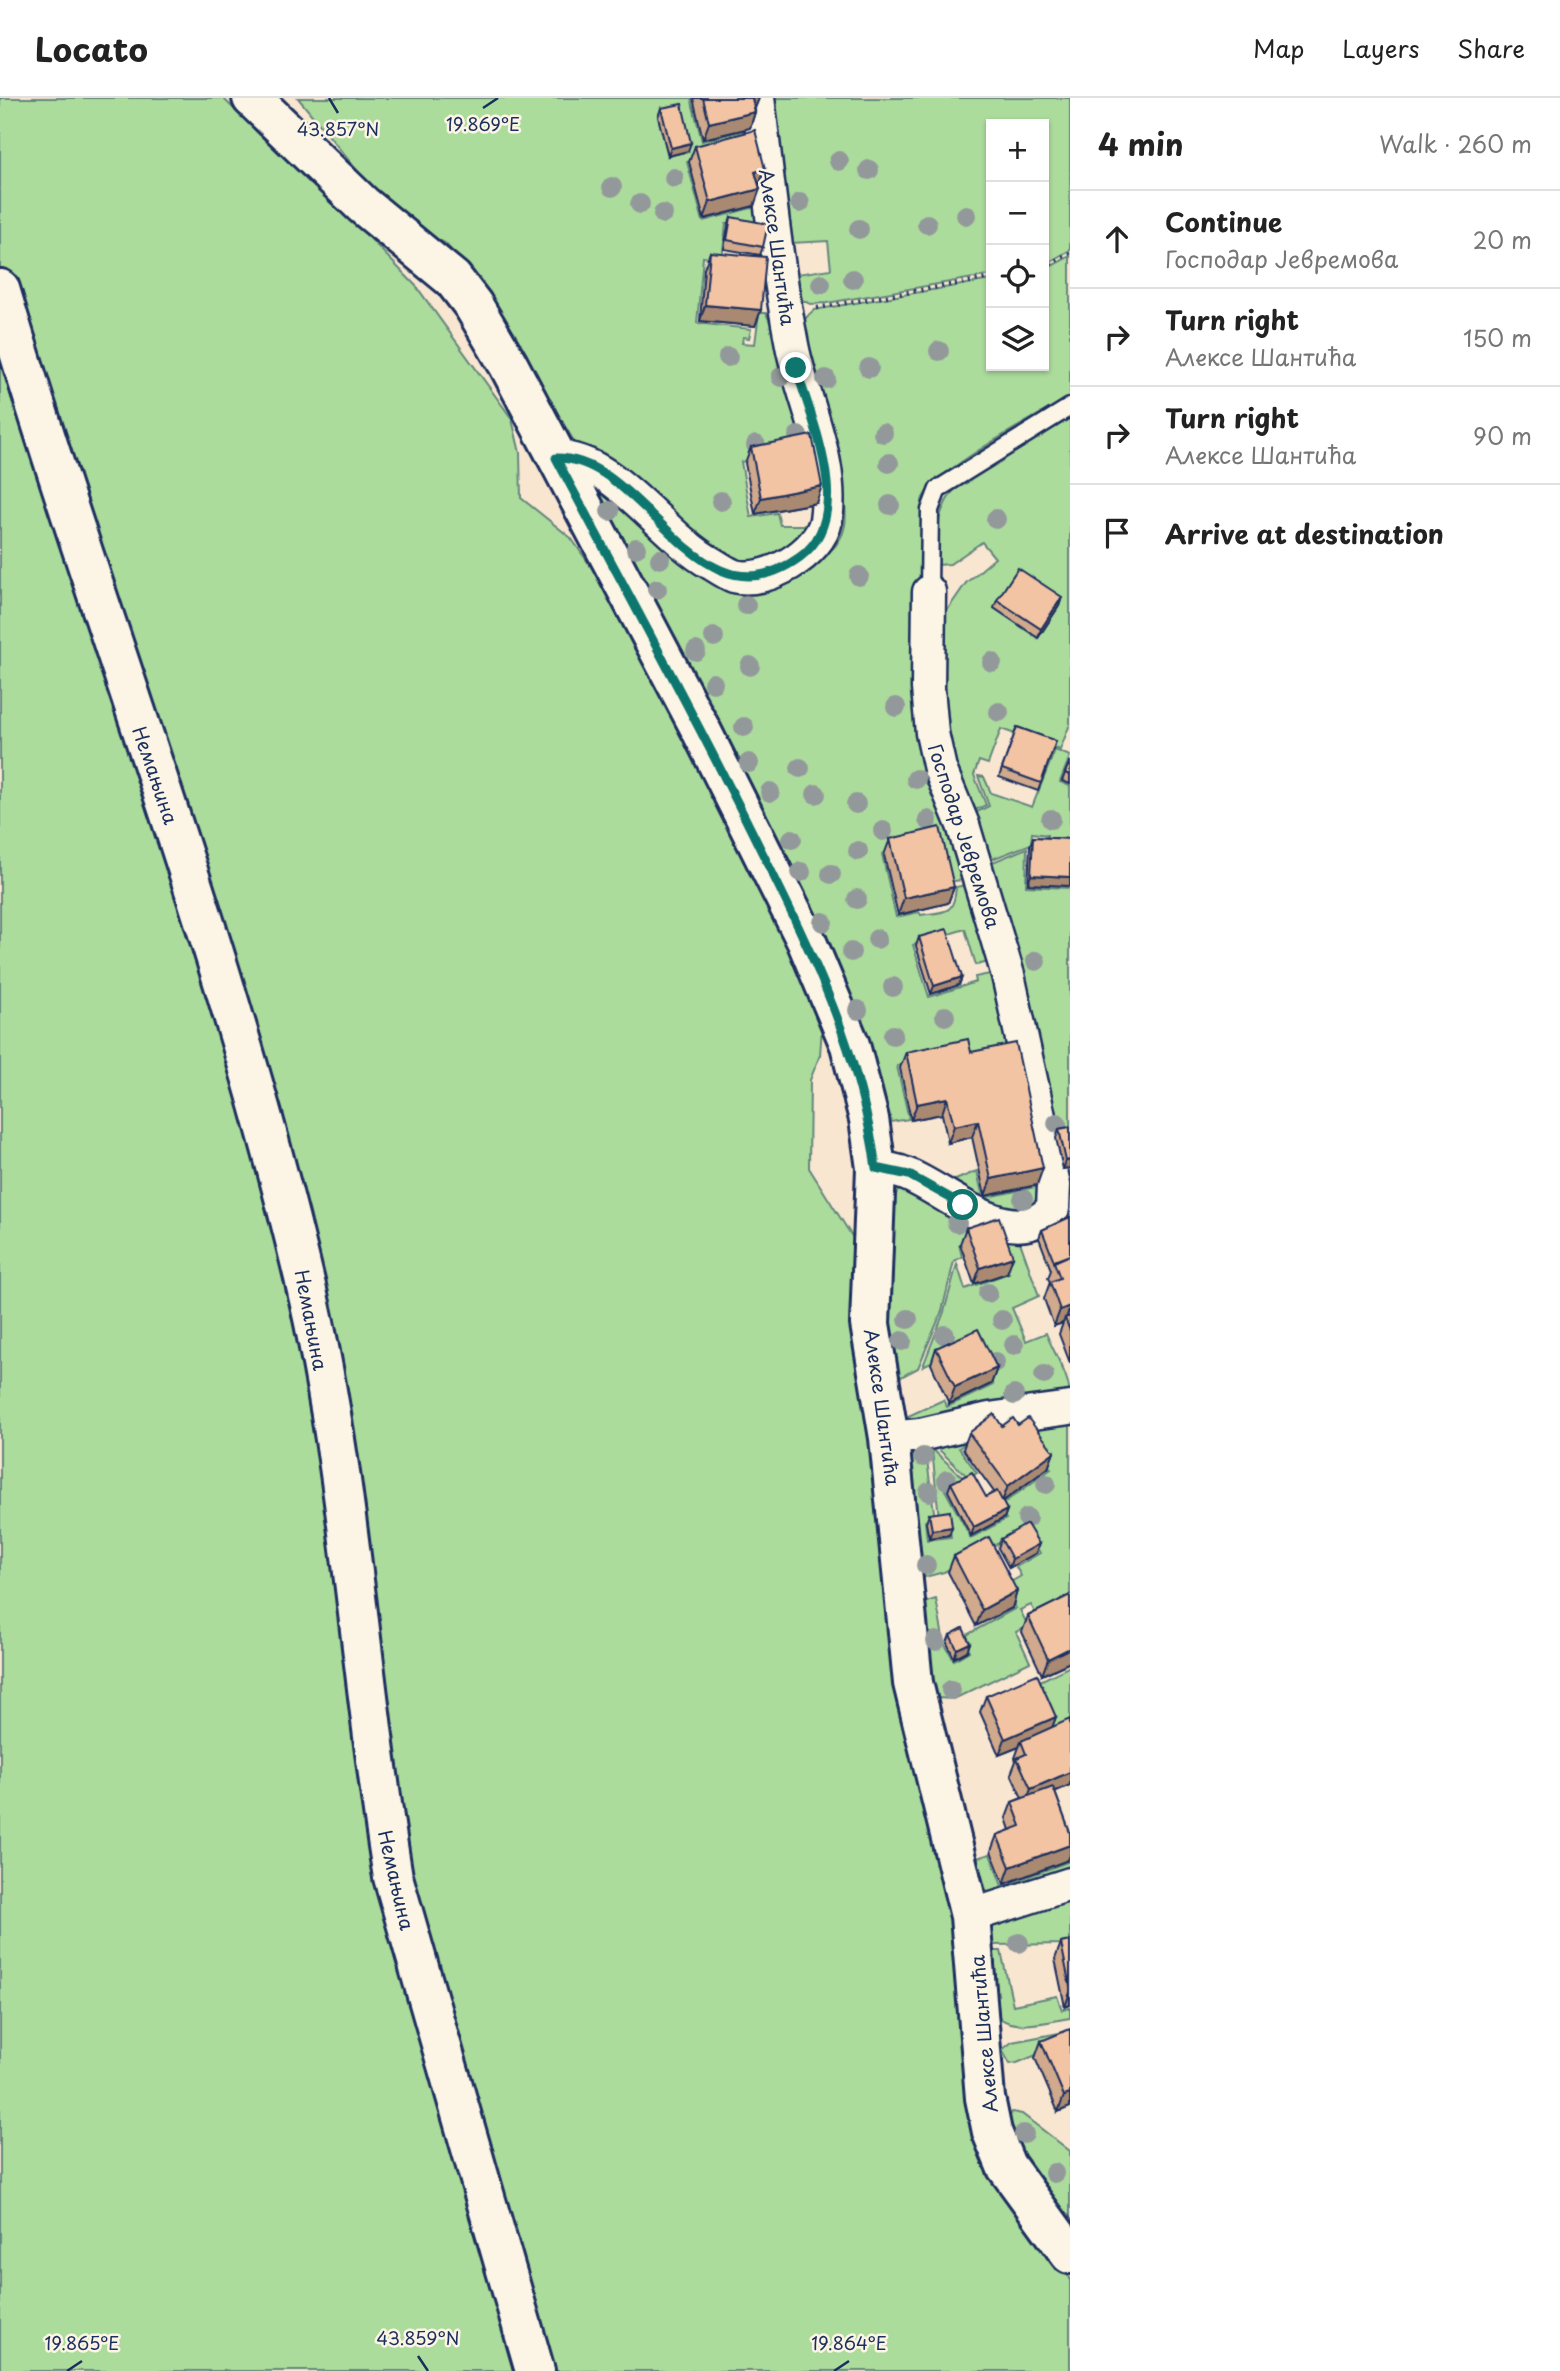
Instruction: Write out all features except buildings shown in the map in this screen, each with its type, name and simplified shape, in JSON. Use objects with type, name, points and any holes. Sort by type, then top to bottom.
[{"type":"street","name":"Алексе Шантића","points":[[252,98],[363,205],[453,279],[472,305],[508,364],[702,732],[806,940],[850,1045],[869,1119],[876,1168],[870,1324],[890,1438],[913,1683],[970,1916],[985,2098],[992,2132],[1006,2166],[1070,2254]]},
{"type":"street","name":"Алексе Шантића","points":[[556,458],[574,458],[591,465],[673,536],[708,562],[735,576],[757,576],[784,569],[808,551],[825,523],[828,482],[796,368],[785,312],[758,98]]},
{"type":"street","name":"Немањина","points":[[0,289],[74,531],[185,859],[284,1194],[307,1288],[345,1501],[377,1782],[393,1877],[502,2247],[535,2371]]},
{"type":"street","name":"Господар Јевремова","points":[[876,1168],[909,1175],[963,1205],[1007,1224],[1034,1223],[1062,1211],[1008,975],[963,825],[940,769],[932,733],[928,688],[929,592]]},
{"type":"street","points":[[890,1438],[920,1435],[989,1419],[1070,1408]]},
{"type":"street","points":[[970,1916],[1070,1884]]},
{"type":"lane","name":"Господар Јевремова","points":[[929,592],[930,510],[938,489],[1070,407]]},
{"type":"path","points":[[1049,264],[1070,253]]},
{"type":"path","points":[[785,312],[986,279]]},
{"type":"green space","points":[[0,98],[223,98],[262,137],[324,191],[416,286],[512,419],[520,453],[521,498],[571,538],[610,594],[807,974],[822,1027],[820,1055],[810,1080],[809,1168],[853,1238],[862,1373],[894,1676],[939,1849],[998,2187],[1030,2231],[1070,2278],[1070,2371],[0,2371]]},
{"type":"green space","points":[[298,98],[691,98],[702,141],[751,129],[750,145],[687,162],[703,221],[755,207],[766,231],[726,224],[722,260],[703,257],[697,323],[751,329],[749,338],[743,337],[742,343],[755,344],[759,313],[766,313],[786,358],[807,449],[741,462],[751,517],[777,513],[780,525],[817,525],[810,536],[748,570],[724,558],[680,527],[575,443],[477,279],[445,243],[412,227],[377,195]]},
{"type":"green space","points":[[766,98],[1070,98],[1070,250],[1049,262],[1049,119],[986,119],[986,276],[810,304],[802,300],[797,274],[831,269],[828,241],[791,243]]},
{"type":"green space","points":[[1070,256],[1070,397],[964,460],[929,489],[922,501],[921,717],[924,742],[974,879],[945,882],[935,842],[882,854],[896,917],[947,910],[953,903],[956,887],[975,883],[998,960],[976,965],[965,929],[913,945],[929,997],[976,982],[975,977],[1000,972],[1045,1192],[1038,1205],[1026,1212],[1013,1214],[982,1208],[955,1193],[946,1184],[977,1171],[983,1198],[1040,1186],[1011,1056],[968,1065],[965,1052],[897,1066],[909,1119],[891,1122],[844,997],[796,894],[710,718],[577,467],[582,467],[595,477],[661,538],[717,580],[742,588],[781,581],[831,550],[840,539],[845,525],[843,488],[838,464],[804,350],[802,328],[809,314],[814,310],[986,281],[986,371],[1049,371],[1049,267]]},
{"type":"green space","points":[[1070,416],[1070,724],[1060,750],[1001,729],[988,764],[979,761],[974,775],[986,805],[965,815],[944,766],[939,622],[966,583],[995,558],[982,542],[950,564],[938,565],[935,546],[938,525],[945,505],[955,489]]},
{"type":"green space","points":[[1055,750],[1070,756],[1060,782],[1070,786],[1070,845],[1047,845],[1047,835],[1032,833],[1031,844],[982,863],[965,818],[989,806],[978,776],[984,777],[991,793],[1032,807]]},
{"type":"green space","points":[[1027,848],[1026,886],[1070,888],[1070,1133],[1055,1136],[983,866]]},
{"type":"green space","points":[[904,1188],[1019,1239],[1039,1296],[1012,1308],[1026,1341],[1046,1333],[1065,1373],[1070,1397],[911,1423],[904,1418],[943,1400],[947,1407],[993,1385],[972,1342],[923,1366],[944,1312],[957,1264],[965,1289],[1009,1273],[994,1232],[959,1244],[962,1257],[954,1261],[942,1311],[918,1368],[899,1378],[886,1328],[892,1202],[897,1192]]},
{"type":"green space","points":[[1070,1419],[1070,1607],[1040,1621],[1031,1605],[1020,1610],[1028,1626],[1016,1632],[1030,1662],[954,1699],[936,1698],[923,1603],[936,1599],[944,1643],[954,1660],[969,1651],[963,1637],[1016,1608],[1004,1586],[1021,1576],[1016,1567],[1040,1553],[1025,1529],[944,1572],[921,1578],[908,1452],[924,1448],[926,1453],[935,1519],[925,1521],[927,1540],[951,1537],[948,1517],[939,1518],[932,1449],[965,1479],[945,1490],[971,1538],[1006,1519],[994,1497],[1001,1505],[1051,1469],[1023,1432],[1006,1428]]},
{"type":"green space","points":[[983,1431],[959,1448],[977,1473],[969,1478],[936,1447]]},
{"type":"green space","points":[[1070,1666],[1070,1730],[1053,1737],[1030,1686]]},
{"type":"green space","points":[[990,1854],[1002,1886],[1070,1861],[1070,1872],[991,1897],[986,1890],[977,1858]]},
{"type":"green space","points":[[1070,1893],[1070,1944],[992,1945],[988,1922]]},
{"type":"green space","points":[[993,1951],[1001,1951],[1013,2005],[1057,1996],[1062,2010],[1070,2008],[1070,2018],[1030,2024],[1009,2023],[1001,2019],[995,2012]]},
{"type":"green space","points":[[1070,2031],[1070,2041],[1017,2063],[1010,2064],[1002,2050],[1012,2042]]},
{"type":"green space","points":[[1012,2112],[1022,2114],[1070,2151],[1070,2219],[1019,2147],[1008,2119]]},
{"type":"route","points":[[796,368],[828,482],[825,523],[808,551],[784,569],[757,576],[735,576],[708,562],[673,536],[591,465],[574,458],[556,458],[702,732],[806,940],[850,1045],[869,1119],[876,1168],[909,1175],[963,1205]]}]
